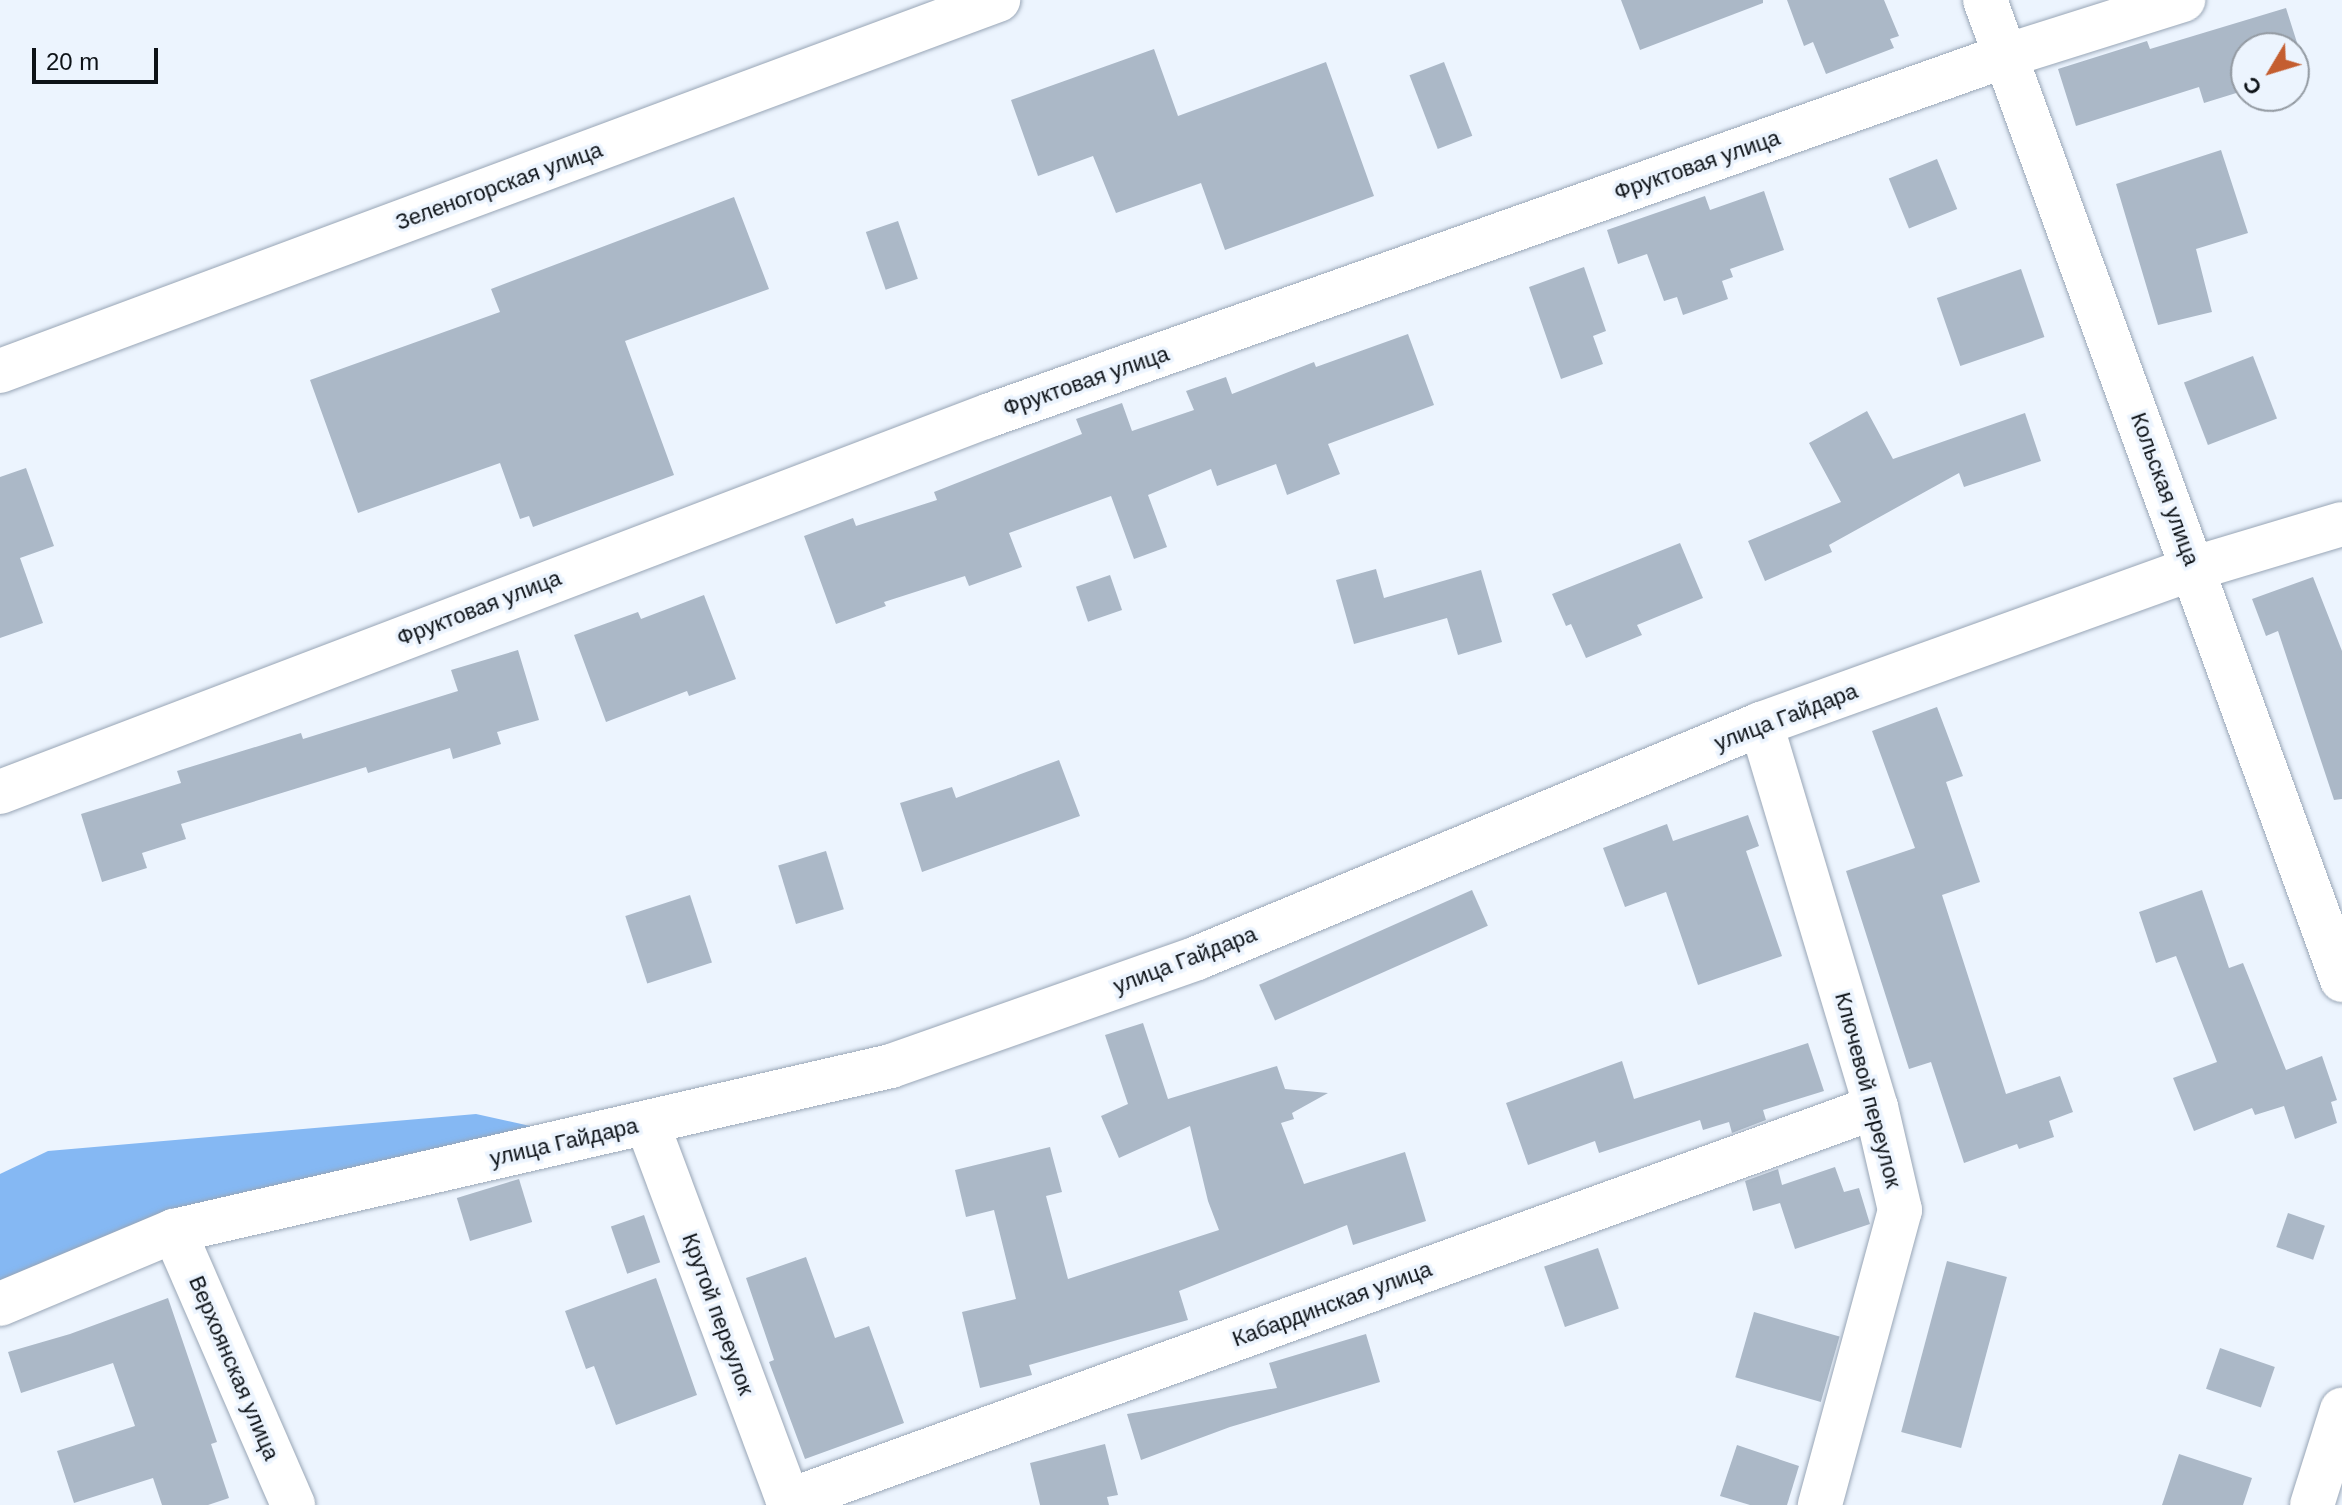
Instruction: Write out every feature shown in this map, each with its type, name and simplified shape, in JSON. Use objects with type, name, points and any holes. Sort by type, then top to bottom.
[{"type":"street","name":"Зеленогорская улица","points":[[0,371],[998,0]]},
{"type":"street","name":"Кольская улица","points":[[1985,0],[2195,568],[2342,980]]},
{"type":"street","name":"Фруктовая улица","points":[[0,792],[48,770],[990,415],[2005,56],[2183,0]]},
{"type":"street","name":"улица Гайдара","points":[[0,1304],[174,1231],[891,1066],[1197,958],[1761,724],[2195,568],[2342,524]]},
{"type":"street","name":"Ключевой переулок","points":[[1761,724],[1876,1107],[1900,1210],[1820,1505]]},
{"type":"street","name":"Кабардинская улица","points":[[789,1503],[1876,1107]]},
{"type":"street","name":"Крутой переулок","points":[[647,1123],[789,1503]]},
{"type":"street","name":"Верхоянская улица","points":[[174,1231],[293,1505]]},
{"type":"street","points":[[2312,1505],[2342,1410]]},
{"type":"shaded area","points":[[476,1114],[539,1128],[0,1287],[0,1174],[48,1151]]},
{"type":"building","points":[[1621,0],[1763,0],[1763,3],[1640,50]]},
{"type":"building","points":[[1787,0],[1884,0],[1899,36],[1890,39],[1894,48],[1826,74],[1813,42],[1804,46]]},
{"type":"building","points":[[2286,8],[2294,32],[2230,32],[2230,95],[2204,103],[2199,87],[2076,126],[2058,69],[2147,41],[2150,49]]},
{"type":"building","points":[[1154,49],[1178,116],[1326,62],[1374,196],[1225,250],[1201,183],[1116,213],[1093,156],[1038,176],[1011,100]]},
{"type":"building","points":[[1444,62],[1472,136],[1438,149],[1409,75]]},
{"type":"building","points":[[2221,150],[2248,233],[2196,249],[2212,312],[2158,325],[2116,184]]},
{"type":"building","points":[[1937,159],[1957,209],[1909,229],[1889,178]]},
{"type":"building","points":[[1764,191],[1784,250],[1730,269],[1733,277],[1722,281],[1728,299],[1683,315],[1677,297],[1664,301],[1647,254],[1618,264],[1607,230],[1705,196],[1710,210]]},
{"type":"building","points":[[734,197],[769,289],[625,341],[674,475],[533,527],[529,516],[520,519],[500,463],[358,513],[310,380],[500,312],[491,289]]},
{"type":"building","points":[[898,221],[918,279],[886,290],[866,232]]},
{"type":"building","points":[[1584,267],[1606,331],[1593,336],[1603,364],[1561,379],[1529,287]]},
{"type":"building","points":[[2021,269],[2044,337],[1960,366],[1937,298]]},
{"type":"building","points":[[1408,334],[1434,405],[1328,444],[1340,474],[1287,495],[1276,464],[1217,486],[1211,469],[1148,495],[1167,547],[1134,559],[1111,496],[1009,533],[1022,567],[969,586],[965,576],[884,602],[886,606],[836,624],[804,536],[853,518],[856,526],[937,500],[934,492],[1082,434],[1076,419],[1122,403],[1132,431],[1194,410],[1186,391],[1226,377],[1232,394],[1314,362],[1316,367]]},
{"type":"building","points":[[2253,356],[2277,419],[2208,445],[2184,383]]},
{"type":"building","points":[[1867,411],[1893,459],[2025,413],[2041,461],[1964,487],[1959,473],[1829,545],[1832,552],[1765,581],[1748,541],[1841,502],[1809,443]]},
{"type":"building","points":[[26,468],[54,546],[20,558],[43,623],[0,638],[0,477]]},
{"type":"building","points":[[1680,543],[1703,598],[1637,625],[1642,635],[1586,658],[1571,624],[1566,626],[1552,594]]},
{"type":"building","points":[[1376,569],[1384,598],[1481,570],[1502,642],[1458,655],[1447,618],[1354,644],[1336,580]]},
{"type":"building","points":[[1110,575],[1122,610],[1088,622],[1076,587]]},
{"type":"building","points":[[2313,577],[2342,651],[2342,799],[2334,800],[2278,631],[2266,636],[2252,599]]},
{"type":"building","points":[[704,595],[736,679],[689,696],[687,691],[606,722],[574,635],[638,612],[641,619]]},
{"type":"building","points":[[518,650],[539,720],[497,732],[501,744],[453,759],[450,748],[368,773],[366,767],[181,824],[186,839],[142,853],[147,868],[102,882],[81,814],[181,783],[177,771],[301,733],[303,739],[458,691],[451,670]]},
{"type":"building","points":[[1937,707],[1963,776],[1946,782],[1980,882],[1942,895],[2006,1094],[2060,1076],[2073,1112],[2049,1121],[2054,1137],[2019,1149],[2017,1144],[1964,1163],[1931,1062],[1909,1069],[1846,871],[1915,848],[1872,731]]},
{"type":"building","points":[[1059,760],[1080,816],[922,872],[900,803],[952,787],[956,798]]},
{"type":"building","points":[[1748,815],[1759,846],[1746,851],[1782,956],[1698,985],[1666,892],[1625,907],[1603,848],[1667,824],[1673,841]]},
{"type":"building","points":[[826,851],[844,909],[796,924],[778,866]]},
{"type":"building","points":[[1472,890],[1488,926],[1275,1020],[1259,985]]},
{"type":"building","points":[[2202,890],[2229,968],[2243,963],[2286,1070],[2322,1056],[2337,1100],[2331,1102],[2337,1123],[2295,1139],[2284,1106],[2255,1115],[2252,1108],[2194,1131],[2173,1078],[2217,1062],[2176,956],[2156,963],[2139,912]]},
{"type":"building","points":[[690,895],[712,963],[647,984],[625,916]]},
{"type":"building","points":[[1143,1023],[1168,1099],[1277,1066],[1285,1089],[1328,1093],[1292,1113],[1294,1119],[1281,1123],[1304,1184],[1405,1152],[1426,1221],[1353,1245],[1347,1225],[1179,1291],[1188,1320],[1029,1365],[1032,1375],[980,1388],[962,1312],[1016,1299],[994,1210],[966,1217],[955,1170],[1050,1147],[1062,1192],[1046,1196],[1068,1279],[1219,1230],[1208,1201],[1190,1126],[1119,1158],[1101,1116],[1128,1104],[1105,1035]]},
{"type":"building","points":[[1808,1043],[1824,1091],[1763,1110],[1766,1120],[1732,1133],[1729,1122],[1703,1130],[1700,1120],[1599,1153],[1595,1141],[1528,1165],[1506,1103],[1622,1061],[1634,1099]]},
{"type":"building","points":[[1835,1167],[1844,1192],[1859,1188],[1870,1224],[1795,1249],[1780,1203],[1753,1211],[1745,1181],[1778,1169],[1782,1185]]},
{"type":"building","points":[[519,1179],[532,1222],[470,1241],[457,1198]]},
{"type":"building","points":[[2288,1213],[2325,1226],[2313,1260],[2276,1247]]},
{"type":"building","points":[[644,1215],[660,1262],[627,1274],[611,1226]]},
{"type":"building","points":[[1598,1248],[1619,1309],[1565,1327],[1544,1267]]},
{"type":"building","points":[[806,1257],[835,1338],[869,1326],[904,1423],[805,1459],[769,1362],[774,1360],[746,1278]]},
{"type":"building","points":[[1947,1261],[2007,1277],[1961,1448],[1901,1432]]},
{"type":"building","points":[[656,1278],[697,1395],[616,1425],[594,1366],[586,1369],[565,1311]]},
{"type":"building","points":[[168,1298],[217,1442],[211,1444],[229,1498],[208,1505],[162,1505],[153,1478],[74,1503],[57,1451],[135,1426],[113,1363],[21,1393],[8,1352],[70,1334]]},
{"type":"building","points":[[1754,1312],[1840,1337],[1821,1402],[1735,1377]]},
{"type":"building","points":[[1366,1334],[1380,1382],[1230,1427],[1141,1460],[1127,1414],[1277,1388],[1269,1363]]},
{"type":"building","points":[[2220,1348],[2275,1367],[2261,1408],[2206,1389]]},
{"type":"building","points":[[1105,1444],[1118,1495],[1107,1497],[1109,1505],[1040,1505],[1030,1463]]},
{"type":"building","points":[[1737,1445],[1799,1466],[1787,1505],[1750,1505],[1720,1496]]},
{"type":"building","points":[[2179,1454],[2252,1478],[2243,1505],[2162,1505]]}]
